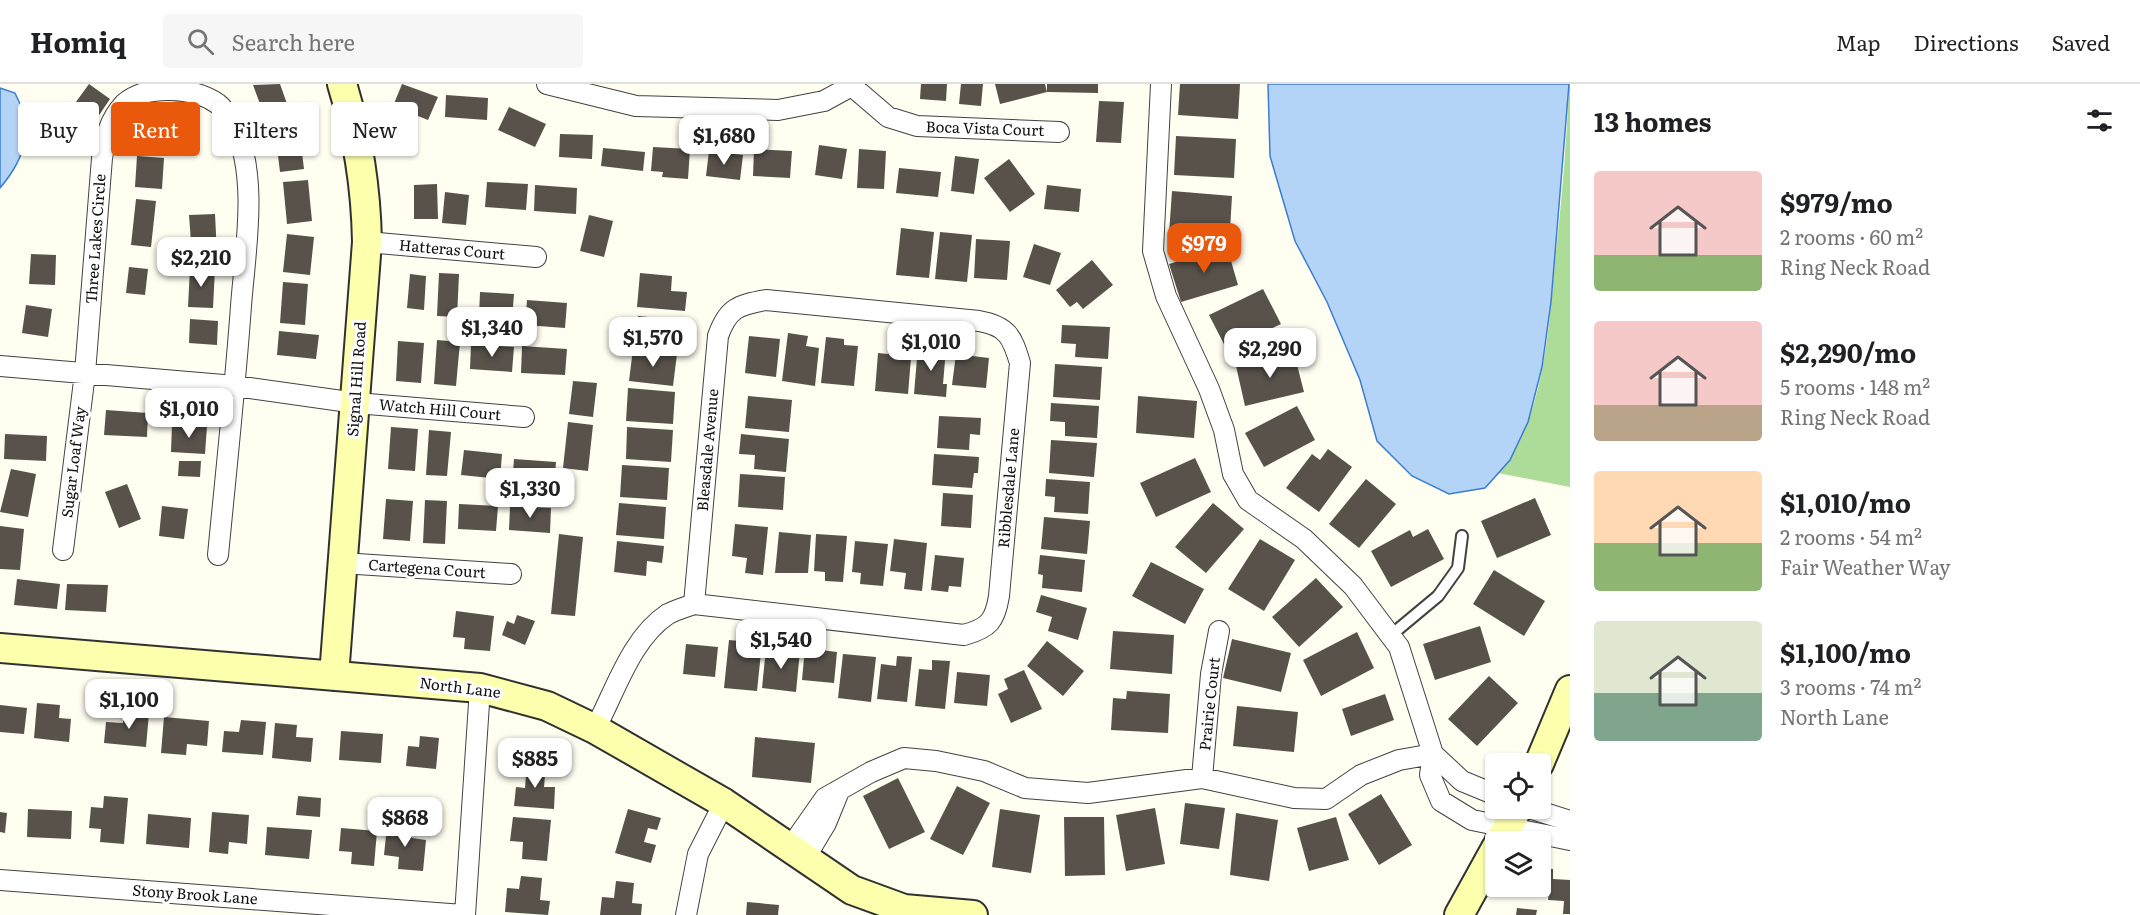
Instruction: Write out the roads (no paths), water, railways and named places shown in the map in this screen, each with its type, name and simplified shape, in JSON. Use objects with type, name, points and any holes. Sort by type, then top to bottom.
[{"type":"street","name":"Signal Hill Road","points":[[334,676],[367,242],[363,170],[357,137],[342,84]]},
{"type":"street","points":[[548,84],[636,106],[778,110],[824,101],[854,85]]},
{"type":"street","points":[[1161,84],[1153,251],[1166,296],[1209,389],[1224,430],[1233,474],[1248,500],[1312,547],[1353,586],[1399,647],[1433,754],[1430,775],[1442,801],[1472,820],[1505,831]]},
{"type":"street","name":"Boca Vista Court","points":[[854,85],[888,117],[917,126],[1059,132]]},
{"type":"street","name":"Three Lakes Circle","points":[[85,373],[102,158],[109,124],[126,102],[152,90],[191,91],[219,104],[234,127],[247,174],[247,225],[235,386],[218,555]]},
{"type":"street","name":"Hatteras Court","points":[[367,242],[536,257]]},
{"type":"street","name":"Ribblesdale Lane","points":[[694,604],[964,635],[981,630],[995,616],[999,596],[1020,363],[1013,341],[998,325],[979,321],[766,300],[740,304]]},
{"type":"street","name":"Bleasdale Avenue","points":[[694,604],[718,336],[724,320],[740,304]]},
{"type":"street","name":"Watch Hill Court","points":[[0,366],[235,386],[356,403],[524,417]]},
{"type":"street","name":"Sugar Loaf Way","points":[[63,550],[85,373]]},
{"type":"street","name":"Cartegena Court","points":[[342,563],[512,574]]},
{"type":"street","points":[[595,729],[635,651],[651,629],[669,614],[694,604]]},
{"type":"street","name":"Prairie Court","points":[[1202,778],[1211,674],[1219,631]]},
{"type":"street","name":"North Lane","points":[[0,648],[480,688],[547,706],[595,729],[724,803],[852,890],[904,909],[973,915]]},
{"type":"street","points":[[464,915],[480,688]]},
{"type":"street","points":[[1544,753],[1570,690]]},
{"type":"street","points":[[798,853],[826,824],[841,788],[904,758],[936,761],[984,771],[1025,788],[1088,793],[1202,778],[1294,798],[1326,799],[1340,788],[1371,771],[1400,760],[1433,754]]},
{"type":"street","points":[[1433,754],[1462,781],[1485,790]]},
{"type":"street","points":[[686,915],[698,854],[724,803]]},
{"type":"street","points":[[1551,815],[1570,821]]},
{"type":"street","points":[[1551,837],[1570,840]]},
{"type":"street","points":[[1459,915],[1485,868]]},
{"type":"street","name":"Stony Brook Lane","points":[[0,880],[464,915]]},
{"type":"lane","points":[[1390,636],[1438,596],[1458,568],[1462,536]]},
{"type":"water","points":[[1268,84],[1569,84],[1551,302],[1542,367],[1528,422],[1510,460],[1485,488],[1449,494],[1412,476],[1377,441],[1360,380],[1327,302],[1295,241],[1270,156]]},
{"type":"water","points":[[0,88],[15,93],[19,102],[18,156],[20,156],[0,188]]}]
